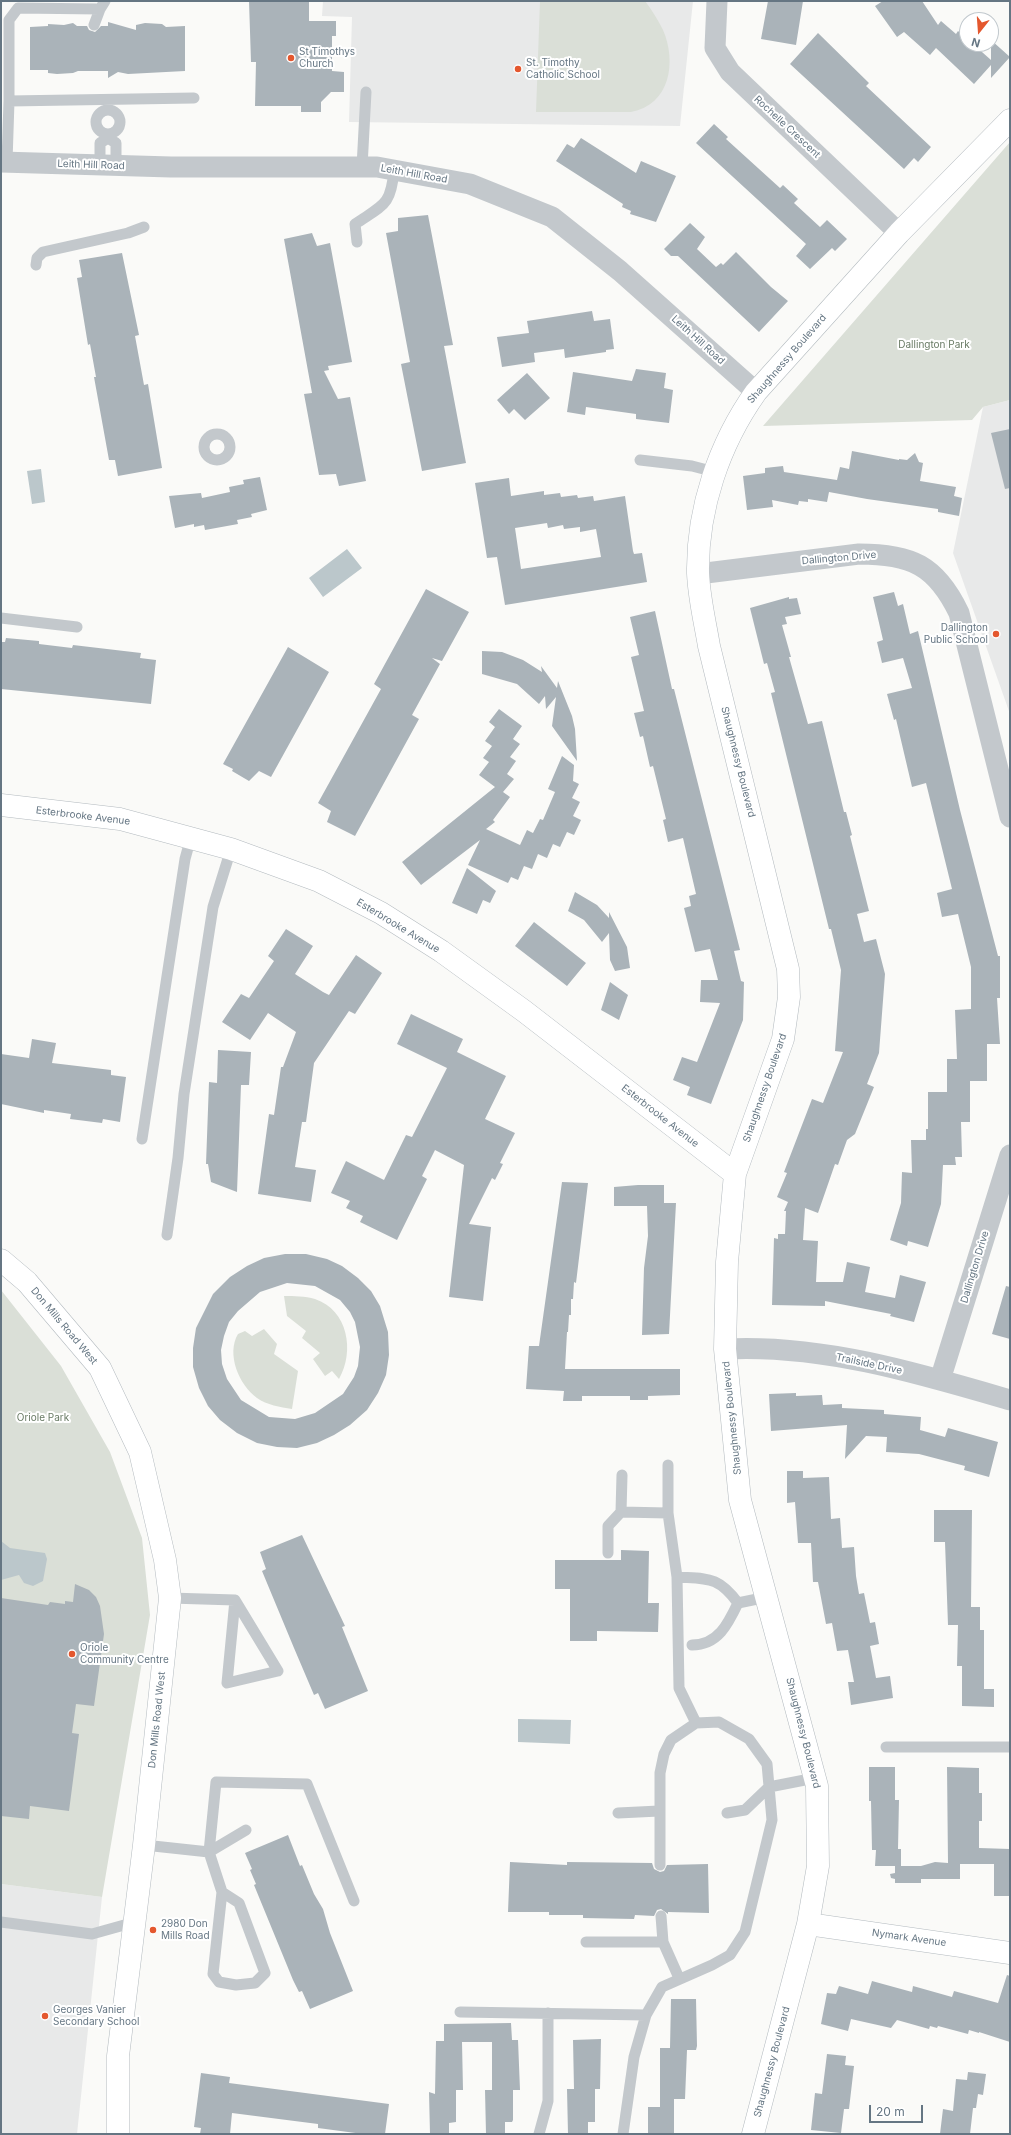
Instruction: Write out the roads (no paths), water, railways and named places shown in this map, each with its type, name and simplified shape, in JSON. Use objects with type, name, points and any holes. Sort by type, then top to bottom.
[{"type":"street","name":"Rochelle Crescent","points":[[717,1],[715,48],[730,72],[900,233]]},
{"type":"street","name":"Shaughnessy Boulevard","points":[[753,2134],[808,1924],[818,1866],[818,1786],[740,1500],[725,1349],[727,1262],[735,1174],[784,1039],[789,997],[788,969],[709,646],[698,574],[699,541],[703,515],[715,472],[726,443],[744,408],[756,392],[900,233],[1010,120]]},
{"type":"street","name":"Leith Hill Road","points":[[4,162],[108,165],[362,167],[394,170],[470,184],[552,217],[620,271],[756,392]]},
{"type":"street","name":"Dallington Drive","points":[[698,574],[859,554],[886,554],[905,559],[926,568],[939,580],[950,594],[959,613],[1010,818]]},
{"type":"street","name":"Esterbrooke Avenue","points":[[1,806],[120,819],[231,849],[319,881],[381,914],[441,951],[524,1011],[735,1174]]},
{"type":"street","name":"Dallington Drive","points":[[940,1380],[1010,1155]]},
{"type":"street","name":"Don Mills Road West","points":[[1,1260],[27,1282],[100,1368],[140,1452],[165,1560],[170,1598],[144,1845],[118,2056],[118,2134]]},
{"type":"street","name":"Trailside Drive","points":[[725,1349],[755,1349],[832,1356],[940,1380],[1010,1400]]},
{"type":"street","name":"Nymark Avenue","points":[[808,1924],[1010,1952]]},
{"type":"lane","points":[[4,162],[8,101],[9,20],[18,8],[103,5],[94,25]]},
{"type":"lane","points":[[362,167],[366,92]]},
{"type":"lane","points":[[8,101],[108,106],[194,98]]},
{"type":"lane","points":[[108,106],[101,113],[96,122],[102,132],[116,143],[108,165]]},
{"type":"lane","points":[[108,106],[118,116],[120,124],[116,131],[100,143],[108,165]]},
{"type":"lane","points":[[357,242],[355,224],[385,203],[392,191],[394,170]]},
{"type":"lane","points":[[36,265],[37,258],[43,252],[128,233],[144,227]]},
{"type":"lane","points":[[640,460],[692,466],[715,472]]},
{"type":"lane","points":[[1,618],[77,626]]},
{"type":"lane","points":[[142,1139],[185,859],[191,837]]},
{"type":"lane","points":[[167,1235],[178,1158],[184,1094],[212,915],[223,872],[231,849]]},
{"type":"lane","points":[[668,1465],[668,1513],[677,1577],[679,1688],[696,1723]]},
{"type":"lane","points":[[608,1553],[608,1526],[621,1512],[622,1475]]},
{"type":"lane","points":[[621,1512],[668,1513]]},
{"type":"lane","points":[[677,1577],[710,1579],[727,1589],[738,1603]]},
{"type":"lane","points":[[738,1603],[767,1597]]},
{"type":"lane","points":[[170,1598],[235,1600]]},
{"type":"lane","points":[[235,1600],[278,1671],[227,1683],[233,1623],[235,1600]]},
{"type":"lane","points":[[692,1645],[703,1645],[718,1637],[731,1618],[738,1603]]},
{"type":"lane","points":[[623,2134],[634,2056],[646,2015],[662,1987],[679,1978],[712,1965],[730,1955],[745,1932],[772,1820],[767,1764],[749,1739],[719,1722],[696,1723],[671,1740],[664,1754],[660,1773],[660,1865]]},
{"type":"lane","points":[[886,1747],[1010,1747]]},
{"type":"lane","points":[[726,1813],[745,1810],[769,1787],[815,1778]]},
{"type":"lane","points":[[222,1892],[239,1903],[265,1972],[255,1983],[236,1985],[219,1982],[213,1974],[222,1892],[209,1852],[216,1782],[307,1784],[354,1901]]},
{"type":"lane","points":[[618,1813],[659,1811]]},
{"type":"lane","points":[[144,1845],[209,1852],[246,1830]]},
{"type":"lane","points":[[661,1916],[663,1942],[679,1978]]},
{"type":"lane","points":[[1,1922],[92,1934],[135,1922]]},
{"type":"lane","points":[[586,1942],[663,1942]]},
{"type":"lane","points":[[460,2012],[646,2015]]},
{"type":"lane","points":[[539,2134],[548,2101],[548,2013]]},
{"type":"place","name":"St Timothys Church","points":[[291,58]]},
{"type":"place","name":"St. Timothy Catholic School","points":[[518,69]]},
{"type":"place","name":"Dallington Public School","points":[[996,634]]},
{"type":"place","name":"Oriole Community Centre","points":[[72,1654]]},
{"type":"place","name":"2980 Don Mills Road","points":[[153,1930]]},
{"type":"place","name":"Georges Vanier Secondary School","points":[[45,2016]]},
{"type":"park label","name":"Dallington Park","points":[[934,345]]},
{"type":"park label","name":"Oriole Park","points":[[43,1418]]}]
